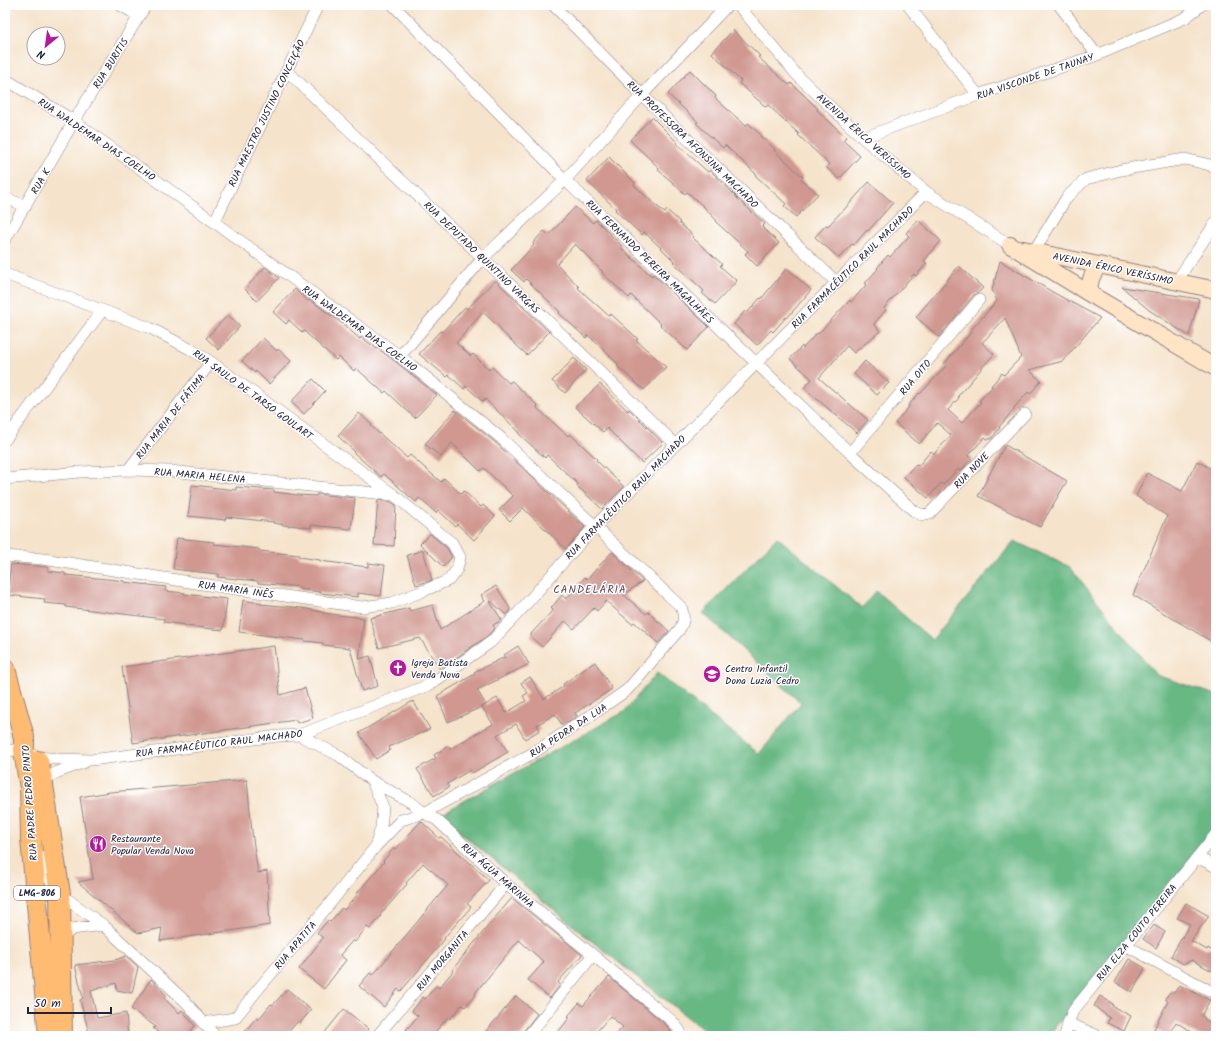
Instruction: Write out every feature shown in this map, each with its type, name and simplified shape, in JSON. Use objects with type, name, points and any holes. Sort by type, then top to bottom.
[{"type":"highway","name":"RUA PADRE PEDRO PINTO","points":[[5,669],[23,749],[36,782],[60,894],[62,1036]]},
{"type":"highway","name":"RUA PADRE PEDRO PINTO","points":[[36,782],[31,839],[49,1036]]},
{"type":"street","points":[[120,5],[139,16]]},
{"type":"street","name":"RUA BURITIS","points":[[74,121],[146,5]]},
{"type":"street","name":"RUA MAESTRO JUSTINO CONCEIÇÃO","points":[[215,221],[318,5]]},
{"type":"street","name":"RUA FERNANDO PEREIRA MAGALHÃES","points":[[393,5],[565,180],[850,453],[914,511]]},
{"type":"street","name":"RUA PROFESSORA AFONSINA MACHADO","points":[[553,5],[642,96],[836,282]]},
{"type":"street","points":[[400,356],[483,258],[565,180],[728,5]]},
{"type":"street","name":"AVENIDA ÉRICO VERISSIMO","points":[[738,5],[797,75],[863,138],[926,192],[1010,245]]},
{"type":"street","points":[[908,5],[978,95]]},
{"type":"street","points":[[1060,5],[1097,55]]},
{"type":"street","name":"RUA VISCONDE DE TAUNAY","points":[[863,138],[978,95],[1097,55],[1185,18],[1202,5]]},
{"type":"street","name":"RUA DEPUTADO QUINTINO VARGAS","points":[[287,71],[675,444]]},
{"type":"street","name":"RUA WALDEMAR DIAS COELHO","points":[[5,79],[74,121],[215,221],[400,356],[501,438],[681,607],[684,615]]},
{"type":"street","name":"RUA K","points":[[5,240],[74,121]]},
{"type":"street","points":[[1034,251],[1068,197],[1086,179],[1121,170],[1185,159],[1210,165],[1216,169]]},
{"type":"street","name":"RUA FARMACÊUTICO RAUL MACHADO","points":[[23,749],[59,759],[91,760],[278,736],[299,735],[429,685],[491,642],[594,526],[926,192]]},
{"type":"street","points":[[5,198],[26,206]]},
{"type":"street","points":[[1176,282],[1216,222]]},
{"type":"street","points":[[1010,245],[1216,368]]},
{"type":"street","name":"AVENIDA ÉRICO VERÍSSIMO","points":[[1010,245],[1216,290]]},
{"type":"street","points":[[1090,294],[1089,284],[1092,273],[1099,265]]},
{"type":"street","name":"RUA SAULO DE TARSO GOULART","points":[[5,274],[150,328],[211,362],[394,496],[452,543],[460,557],[458,569]]},
{"type":"street","name":"RUA OITO","points":[[850,453],[979,300]]},
{"type":"street","points":[[5,440],[102,310]]},
{"type":"street","name":"RUA MARIA DE FÁTIMA","points":[[128,470],[211,362]]},
{"type":"street","name":"RUA NOVE","points":[[914,511],[922,515],[930,513],[1025,414]]},
{"type":"street","name":"RUA MARIA HELENA","points":[[5,479],[80,472],[128,470],[170,471],[394,496]]},
{"type":"street","name":"RUA MARIA INÊS","points":[[5,556],[42,559],[362,607],[392,603],[423,591],[449,580],[458,569]]},
{"type":"street","name":"RUA PEDRA DA LUA","points":[[424,813],[533,753],[627,690],[679,630],[684,623],[684,615]]},
{"type":"street","name":"RUA ÁGUA MARINHA","points":[[299,735],[338,755],[372,780],[412,803],[424,813],[437,820],[506,884],[594,955],[672,1021],[680,1031],[679,1036]]},
{"type":"street","name":"RUA FARMACÊUTICO RAUL MACHADO","points":[[36,782],[91,760]]},
{"type":"street","name":"RUA APATITA","points":[[372,780],[383,807],[381,828],[376,846]]},
{"type":"street","name":"RUA APATITA","points":[[203,1023],[236,1018],[376,846],[401,820],[424,813]]},
{"type":"street","name":"RUA ELZA COUTO PEREIRA","points":[[1065,1036],[1073,1011],[1216,834]]},
{"type":"street","points":[[31,839],[48,877],[60,894],[103,925],[186,1002],[215,1036]]},
{"type":"street","points":[[1197,857],[1216,867]]},
{"type":"street","name":"RUA MORGANITA","points":[[377,1036],[506,884]]},
{"type":"street","points":[[61,939],[72,929],[103,925]]},
{"type":"street","points":[[1125,945],[1216,994]]},
{"type":"street","points":[[528,1036],[594,955]]},
{"type":"street","points":[[1068,1024],[1098,1036]]},
{"type":"green space","points":[[777,537],[862,608],[876,591],[932,640],[1014,541],[1070,567],[1156,675],[1216,695],[1216,828],[1048,1036],[711,1036],[583,934],[439,815],[624,712],[657,673],[759,754],[801,703],[703,613]]},
{"type":"building","points":[[733,30],[760,56],[758,57],[789,85],[791,83],[804,95],[818,109],[817,110],[846,137],[843,140],[860,156],[839,179],[826,167],[829,164],[798,135],[799,134],[768,105],[766,107],[739,83],[741,81],[712,53]]},
{"type":"building","points":[[690,70],[716,96],[715,98],[746,126],[748,123],[761,135],[760,136],[803,177],[801,179],[818,194],[796,217],[784,206],[786,204],[755,175],[756,174],[725,145],[723,148],[668,94]]},
{"type":"building","points":[[652,117],[678,143],[677,144],[708,172],[710,170],[765,224],[762,227],[779,243],[757,266],[745,254],[748,251],[716,222],[717,221],[703,206],[687,192],[685,194],[658,170],[659,168],[630,140]]},
{"type":"building","points":[[609,157],[635,183],[634,185],[650,200],[665,213],[667,210],[680,222],[679,223],[694,236],[692,237],[722,264],[720,266],[737,281],[715,304],[702,293],[704,291],[673,262],[674,261],[660,247],[644,232],[642,235],[587,181]]},
{"type":"building","points":[[869,182],[893,203],[868,231],[867,230],[854,245],[852,244],[839,258],[815,237],[826,225],[828,226],[842,212]]},
{"type":"building","points":[[575,207],[593,223],[596,220],[622,246],[621,248],[652,276],[653,274],[709,327],[687,350],[631,295],[629,298],[602,273],[603,272],[575,244],[557,264],[579,287],[578,288],[609,316],[611,314],[638,339],[636,340],[666,367],[644,390],[617,366],[618,364],[588,335],[586,338],[559,313],[560,312],[526,279],[524,282],[511,270],[534,245],[533,243],[544,231],[549,235]]},
{"type":"building","points":[[918,220],[941,241],[924,261],[927,263],[916,276],[914,274],[884,308],[886,310],[874,324],[880,331],[854,353],[847,346],[819,378],[868,420],[857,433],[804,388],[812,379],[790,359],[802,346],[803,348],[817,333],[818,334],[850,300],[851,302],[867,284],[865,283],[888,255],[890,257],[909,236],[906,233]]},
{"type":"building","points":[[1000,261],[1100,318],[1063,361],[1029,370],[1041,381],[1030,394],[1028,392],[1014,408],[991,439],[987,439],[985,437],[968,456],[972,459],[960,471],[958,469],[943,485],[941,483],[928,498],[904,477],[916,464],[918,466],[931,451],[934,454],[951,435],[937,423],[919,444],[895,423],[919,393],[920,394],[946,366],[944,364],[972,331],[971,330],[997,301],[992,290]],"holes":[[[1005,318],[1021,357],[1004,375],[1002,373],[979,401],[981,402],[962,423],[948,410],[994,354],[982,343]]]},
{"type":"building","points":[[959,266],[983,288],[974,295],[939,337],[916,317]]},
{"type":"building","points":[[265,267],[279,278],[257,301],[245,289]]},
{"type":"building","points":[[787,268],[811,290],[787,318],[786,317],[773,332],[771,330],[757,345],[734,324],[745,311],[747,313],[760,298],[761,299]]},
{"type":"building","points":[[495,280],[549,332],[527,355],[483,312],[456,343],[471,356],[473,354],[489,370],[492,367],[509,383],[512,381],[538,406],[537,408],[568,436],[570,434],[624,487],[602,509],[547,455],[545,458],[518,433],[519,432],[485,399],[483,402],[466,386],[464,389],[449,375],[447,377],[419,354],[440,331],[442,332],[465,307],[467,309]]},
{"type":"building","points":[[1122,287],[1199,299],[1189,336],[1149,310]]},
{"type":"building","points":[[295,289],[308,301],[310,300],[339,321],[360,339],[361,337],[396,362],[437,395],[415,418],[386,391],[384,393],[356,368],[354,371],[339,357],[336,360],[304,331],[303,333],[289,320],[286,324],[273,312]]},
{"type":"building","points":[[228,315],[240,326],[219,350],[206,338]]},
{"type":"building","points":[[263,338],[291,361],[269,384],[256,371],[255,373],[242,361]]},
{"type":"building","points":[[574,358],[586,370],[565,393],[552,381]]},
{"type":"building","points":[[865,361],[889,383],[877,395],[854,374]]},
{"type":"building","points":[[313,379],[325,391],[304,414],[291,402]]},
{"type":"building","points":[[600,384],[628,411],[629,409],[663,443],[642,463],[607,428],[603,432],[575,407]]},
{"type":"building","points":[[455,410],[496,443],[585,527],[566,549],[523,508],[510,521],[499,510],[513,496],[484,468],[480,471],[452,443],[441,457],[425,444]]},
{"type":"building","points":[[359,413],[372,425],[371,426],[407,458],[410,455],[441,482],[444,478],[461,494],[464,491],[481,507],[483,505],[495,516],[474,540],[457,524],[455,526],[438,510],[436,513],[419,498],[416,502],[384,474],[381,477],[353,452],[354,451],[338,436]]},
{"type":"building","points":[[1005,445],[1067,481],[1040,527],[978,496]]},
{"type":"building","points":[[1197,461],[1216,471],[1216,644],[1133,595],[1167,516],[1136,496],[1147,473],[1182,491]]},
{"type":"building","points":[[192,485],[236,490],[236,487],[274,490],[274,492],[298,495],[316,496],[317,494],[355,498],[351,529],[311,525],[311,528],[273,523],[274,522],[226,517],[225,520],[188,516]]},
{"type":"building","points":[[378,500],[391,502],[396,505],[394,546],[374,545]]},
{"type":"building","points":[[430,534],[447,548],[452,557],[443,567],[420,544]]},
{"type":"building","points":[[177,538],[259,549],[259,551],[299,555],[299,557],[320,561],[368,567],[368,563],[385,565],[381,596],[358,593],[358,597],[320,593],[299,589],[299,587],[258,583],[258,581],[217,577],[218,574],[173,569]]},
{"type":"building","points":[[423,550],[432,580],[416,585],[407,555]]},
{"type":"building","points":[[612,552],[643,581],[624,595],[646,614],[648,612],[669,631],[658,643],[634,622],[632,624],[606,601],[597,611],[594,608],[574,629],[565,621],[542,647],[531,637],[531,634],[553,610],[551,608],[562,595],[566,599],[585,577],[587,579]]},
{"type":"building","points":[[11,564],[48,567],[48,571],[65,573],[65,575],[166,587],[165,591],[227,599],[223,630],[185,626],[164,622],[164,619],[66,607],[66,605],[44,603],[45,599],[7,595]]},
{"type":"building","points":[[496,586],[511,610],[506,615],[491,601],[490,602],[502,620],[493,625],[495,628],[486,637],[440,669],[420,638],[379,648],[370,618],[409,608],[410,611],[433,605],[440,630],[485,601],[481,595]]},
{"type":"building","points":[[243,600],[260,604],[302,608],[322,613],[364,618],[359,659],[370,656],[378,686],[362,691],[350,648],[323,645],[323,643],[305,640],[239,632]]},
{"type":"building","points":[[274,646],[280,695],[305,688],[313,718],[297,723],[296,720],[133,743],[122,667]]},
{"type":"building","points":[[518,646],[529,664],[477,690],[486,705],[448,722],[437,696],[475,674],[474,672],[505,657],[504,655]]},
{"type":"building","points":[[595,662],[612,689],[575,713],[577,716],[562,725],[555,714],[537,725],[540,730],[525,739],[516,724],[497,735],[508,752],[472,773],[470,770],[447,784],[449,787],[434,796],[417,769],[436,758],[434,755],[448,746],[450,749],[493,724],[482,707],[497,698],[506,713],[526,701],[523,696],[528,693],[521,683],[530,677],[544,699],[564,686],[563,684]]},
{"type":"building","points":[[413,701],[430,729],[389,747],[390,750],[376,759],[359,733]]},
{"type":"building","points":[[247,780],[258,873],[267,871],[270,925],[160,941],[162,928],[138,933],[78,882],[93,879],[80,797],[110,792]]},
{"type":"building","points":[[421,821],[489,880],[467,904],[471,907],[444,938],[445,939],[401,991],[398,989],[384,1007],[359,986],[370,973],[373,975],[448,885],[423,863],[370,929],[367,927],[355,942],[353,940],[340,955],[346,960],[324,989],[299,969],[323,938],[317,933],[328,920],[330,922],[342,908],[344,910],[394,848],[396,849]]},
{"type":"building","points":[[512,898],[582,955],[558,982],[560,985],[550,998],[528,980],[544,962],[519,940],[465,1007],[462,1005],[450,1019],[448,1017],[432,1036],[403,1036],[418,1016],[412,1011],[423,997],[425,999],[436,986],[439,988],[453,971],[452,970]]},
{"type":"building","points":[[1186,903],[1209,916],[1191,941],[1216,953],[1216,965],[1212,971],[1192,960],[1183,964],[1171,956],[1190,924],[1177,918]]},
{"type":"building","points":[[1154,925],[1165,932],[1156,948],[1143,939]]},
{"type":"building","points":[[126,956],[138,967],[132,993],[117,990],[116,983],[91,991],[97,1018],[126,1013],[128,1036],[90,1036],[80,1000],[83,998],[75,965],[115,960]]},
{"type":"building","points":[[1129,959],[1145,968],[1132,992],[1115,982]]},
{"type":"building","points":[[609,977],[667,1026],[672,1033],[672,1036],[615,1036],[623,1027],[610,1016],[593,1036],[555,1036],[570,1017],[568,1016],[579,1003],[583,1006]]},
{"type":"building","points":[[151,979],[166,995],[164,998],[179,1013],[182,1010],[195,1026],[186,1036],[163,1036],[153,1028],[156,1027],[131,1009]]},
{"type":"building","points":[[1179,985],[1210,1000],[1201,1016],[1216,1026],[1216,1036],[1198,1036],[1176,1022],[1168,1036],[1154,1029],[1168,1001],[1165,999],[1170,992],[1175,992]]},
{"type":"building","points":[[287,989],[311,1010],[300,1023],[298,1021],[285,1036],[241,1036],[256,1018],[258,1020],[271,1004],[273,1005]]},
{"type":"building","points":[[516,996],[537,1014],[521,1036],[482,1036]]},
{"type":"building","points":[[1100,996],[1113,1004],[1112,1006],[1131,1016],[1124,1031],[1107,1023],[1110,1018],[1094,1006]]},
{"type":"building","points":[[344,1009],[369,1029],[363,1036],[322,1036]]},
{"type":"place","name":"Igreja Batista Venda Nova","points":[[398,668]]},
{"type":"place","name":"Centro Infantil Dona Luzia Cedro","points":[[712,674]]},
{"type":"place","name":"Restaurante Popular Venda Nova","points":[[98,844]]},
{"type":"district","name":"CANDELÁRIA","points":[[590,589]]}]
